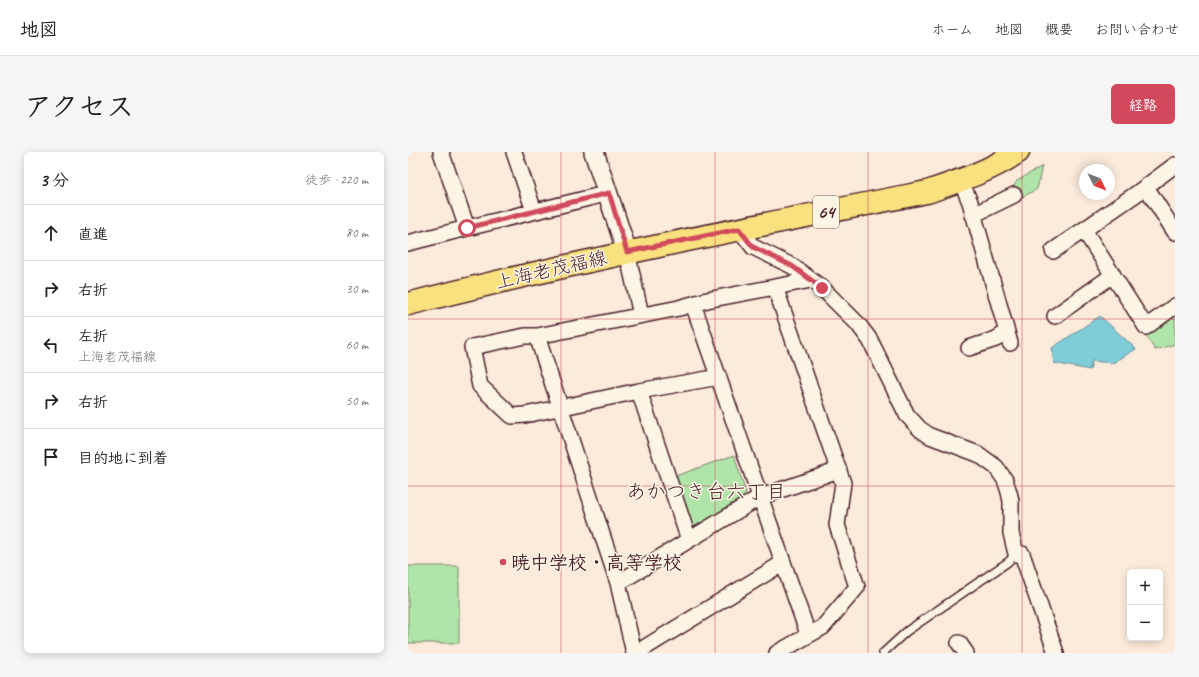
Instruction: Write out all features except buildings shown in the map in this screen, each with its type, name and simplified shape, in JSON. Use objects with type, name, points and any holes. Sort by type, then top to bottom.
[{"type":"main road","name":"上海老茂福線","points":[[408,304],[509,278],[627,252],[927,192],[961,181],[1005,161],[1018,152]]},
{"type":"street","points":[[440,152],[467,228]]},
{"type":"street","points":[[514,152],[534,211]]},
{"type":"street","points":[[594,152],[609,193],[627,252],[641,315]]},
{"type":"street","points":[[1052,251],[1146,187],[1175,165]]},
{"type":"street","points":[[961,181],[974,215],[1008,338],[996,339],[969,348]]},
{"type":"street","points":[[1146,187],[1175,232]]},
{"type":"street","points":[[408,242],[609,193]]},
{"type":"street","points":[[974,215],[1014,195]]},
{"type":"street","points":[[739,229],[753,247],[792,266],[830,295],[858,324],[870,340],[911,422],[930,436],[970,450],[986,458],[1001,473],[1005,480],[1011,501],[1011,533],[1016,554],[1022,554],[1056,653]]},
{"type":"street","points":[[1084,230],[1146,327],[1175,306]]},
{"type":"street","points":[[1055,316],[1113,275]]},
{"type":"street","points":[[718,376],[561,408],[512,416],[480,386],[472,347],[525,336],[537,336],[811,280]]},
{"type":"street","points":[[775,287],[838,470],[843,489],[837,525],[838,532],[857,587],[831,620],[823,627],[808,634],[777,653]]},
{"type":"street","points":[[693,304],[808,634]]},
{"type":"street","points":[[537,336],[618,583],[635,653],[783,563]]},
{"type":"street","points":[[639,392],[689,540]]},
{"type":"street","points":[[618,583],[760,497],[838,470]]},
{"type":"lane","points":[[883,653],[907,631],[1008,562],[1016,554]]},
{"type":"green space","points":[[1042,166],[1037,189],[1019,199],[1012,188],[1017,181]]},
{"type":"green space","points":[[1175,312],[1175,344],[1155,350],[1145,334]]},
{"type":"green space","points":[[734,455],[746,493],[743,502],[698,529],[690,526],[673,477]]},
{"type":"green space","points":[[408,566],[459,566],[459,643],[408,643]]},
{"type":"water","points":[[1100,316],[1136,349],[1113,363],[1092,361],[1090,370],[1054,363],[1052,348]]},
{"type":"place","name":"暁中学校・高等学校","points":[[503,562]]},
{"type":"district","name":"あかつき台六丁目","points":[[706,491]]},
{"type":"route","points":[[467,228],[609,193],[627,252],[739,229],[753,247],[792,266],[822,288]]}]
